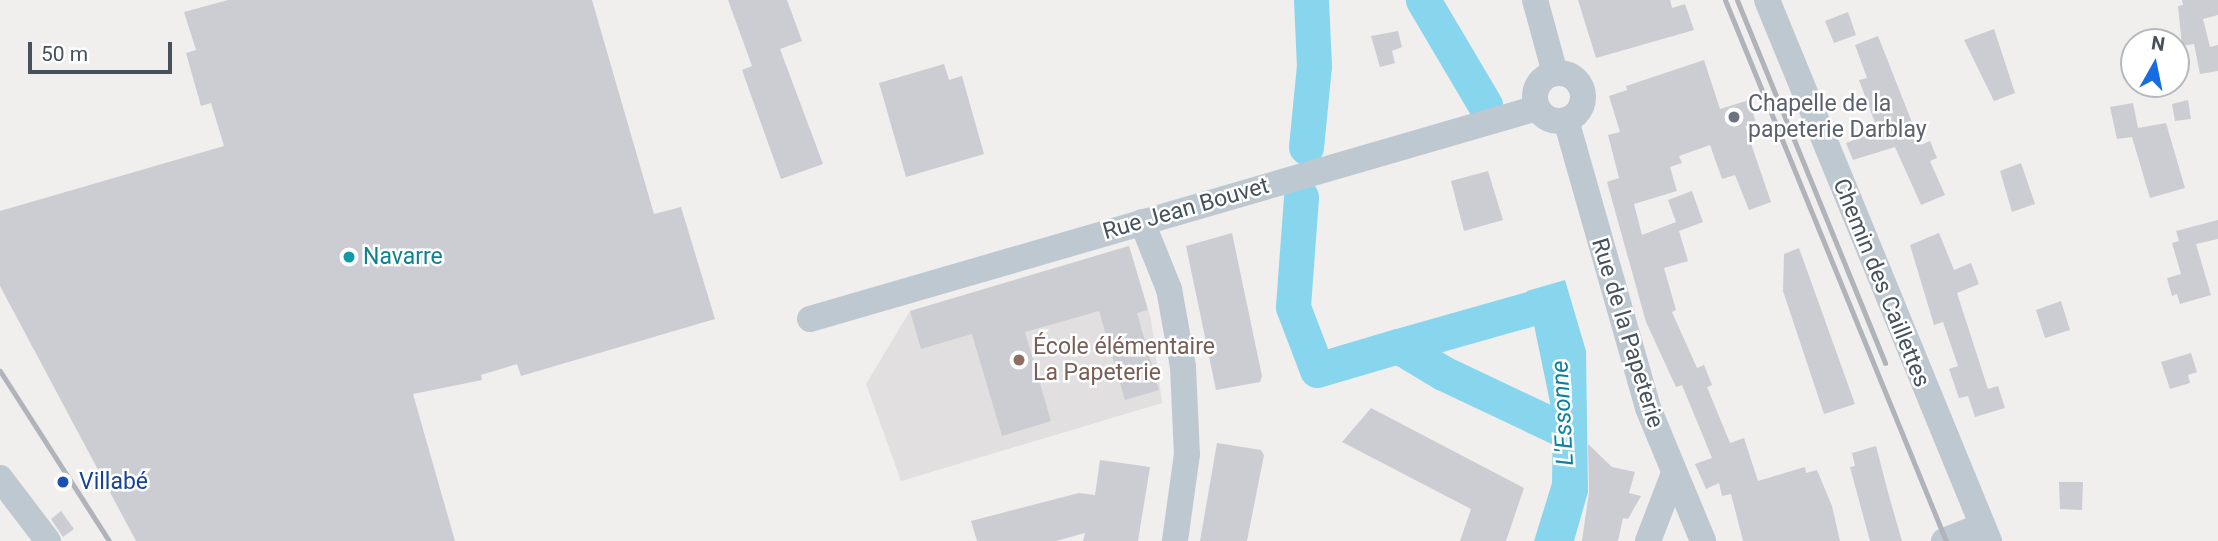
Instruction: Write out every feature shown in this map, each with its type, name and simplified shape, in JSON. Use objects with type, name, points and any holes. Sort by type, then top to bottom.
[{"type":"street","points":[[1535,0],[1555,73]]},
{"type":"street","name":"Chemin des Caillettes","points":[[1767,0],[1984,534]]},
{"type":"street","points":[[1555,73],[1570,76],[1581,88],[1578,111],[1566,120],[1549,119],[1527,111],[1536,89],[1555,73]]},
{"type":"street","name":"Rue Jean Bouvet","points":[[810,319],[1527,111]]},
{"type":"street","name":"Rue de la Papeterie","points":[[1566,120],[1626,341],[1673,476],[1703,541]]},
{"type":"street","points":[[1142,222],[1169,289],[1184,366],[1187,454],[1175,541]]},
{"type":"street","points":[[1648,541],[1673,476]]},
{"type":"street","points":[[0,478],[48,541]]},
{"type":"street","points":[[1944,541],[1984,534]]},
{"type":"shaded area","name":"École élémentaire La Papeterie","points":[[1129,246],[1151,319],[1162,403],[901,481],[866,384],[910,311]]},
{"type":"water","points":[[1565,280],[1586,351],[1588,492],[1574,541],[1534,541],[1552,483],[1553,417],[1527,291]]},
{"type":"building","name":"Navarre","points":[[228,0],[592,0],[654,214],[681,207],[715,319],[521,376],[517,364],[481,375],[482,380],[413,394],[455,541],[136,541],[0,286],[0,211],[224,146],[211,103],[201,106],[186,53],[196,50],[184,12]]},
{"type":"building","points":[[728,0],[787,0],[802,41],[780,49],[823,164],[781,179],[742,70],[752,66]]},
{"type":"building","points":[[1578,0],[1670,0],[1672,8],[1685,4],[1694,30],[1596,58]]},
{"type":"building","points":[[2182,0],[2218,0],[2218,15],[2203,19],[2210,47],[2218,45],[2218,71],[2200,74],[2194,44],[2190,45],[2190,28],[2180,28],[2178,6],[2183,5]]},
{"type":"building","points":[[1848,12],[1856,35],[1834,43],[1825,21]]},
{"type":"building","points":[[1994,29],[2015,93],[1994,101],[1964,40]]},
{"type":"building","points":[[1398,31],[1402,47],[1392,51],[1395,63],[1380,67],[1371,36]]},
{"type":"building","points":[[1878,36],[1921,145],[1930,141],[1937,158],[1930,161],[1945,195],[1921,205],[1895,147],[1853,160],[1846,143],[1878,131],[1859,80],[1867,78],[1855,45]]},
{"type":"building","points":[[1704,60],[1720,109],[1749,100],[1756,123],[1745,126],[1771,202],[1749,210],[1735,175],[1722,179],[1710,145],[1679,156],[1682,163],[1670,167],[1677,191],[1634,204],[1642,235],[1676,222],[1668,200],[1692,191],[1703,222],[1679,231],[1688,261],[1664,268],[1676,310],[1672,312],[1697,368],[1704,365],[1712,385],[1707,387],[1730,443],[1744,438],[1758,481],[1805,467],[1806,473],[1817,470],[1832,506],[1840,541],[1743,541],[1731,494],[1722,496],[1719,483],[1706,489],[1695,464],[1712,458],[1682,385],[1676,387],[1646,322],[1607,182],[1619,178],[1608,135],[1620,132],[1609,96],[1627,90],[1626,86]]},
{"type":"building","points":[[944,64],[949,80],[962,76],[984,154],[906,177],[879,83]]},
{"type":"building","points":[[2188,100],[2191,119],[2175,121],[2172,104]]},
{"type":"building","points":[[2133,103],[2138,128],[2166,123],[2185,188],[2150,198],[2132,137],[2117,139],[2110,107]]},
{"type":"building","points":[[2021,163],[2035,204],[2012,212],[2000,171]]},
{"type":"building","points":[[1488,171],[1503,220],[1464,231],[1451,181]]},
{"type":"building","points":[[2218,220],[2218,239],[2196,244],[2211,295],[2180,304],[2177,294],[2172,296],[2167,278],[2181,274],[2172,243],[2179,241],[2176,231]]},
{"type":"building","points":[[1232,233],[1262,376],[1260,382],[1216,390],[1186,246]]},
{"type":"building","points":[[1939,233],[1954,270],[1971,263],[1979,284],[1957,293],[1988,389],[1998,386],[2005,408],[1975,417],[1968,396],[1959,398],[1949,369],[1958,366],[1943,322],[1934,325],[1910,245]]},
{"type":"building","points":[[1129,246],[1148,310],[1137,313],[1159,390],[1125,400],[1099,311],[1025,332],[1051,421],[1002,436],[972,334],[921,349],[910,311]]},
{"type":"building","points":[[1799,248],[1855,404],[1824,414],[1783,291],[1784,254]]},
{"type":"building","points":[[2061,301],[2070,330],[2045,338],[2036,310]]},
{"type":"building","points":[[2191,353],[2197,372],[2188,375],[2190,383],[2170,389],[2161,362]]},
{"type":"building","points":[[1371,408],[1524,488],[1506,541],[1460,541],[1471,509],[1342,442]]},
{"type":"building","points":[[1217,443],[1261,450],[1264,455],[1247,541],[1200,541]]},
{"type":"building","points":[[1588,444],[1612,467],[1635,472],[1629,493],[1641,496],[1628,519],[1623,518],[1618,541],[1582,541],[1589,492]]},
{"type":"building","points":[[1876,446],[1902,541],[1870,541],[1850,467],[1855,466],[1852,453]]},
{"type":"building","points":[[1100,460],[1150,467],[1138,541],[1083,541],[1085,533],[1056,541],[977,541],[971,521],[1079,493],[1095,495]]},
{"type":"building","points":[[2059,482],[2083,482],[2082,510],[2060,509]]},
{"type":"building","points":[[61,511],[74,529],[63,537],[51,519]]},
{"type":"waterway","points":[[1306,147],[1314,66],[1311,0]]},
{"type":"waterway","name":"L'Essonne","points":[[1423,0],[1485,105]]},
{"type":"waterway","points":[[1301,197],[1293,307],[1317,370],[1398,346],[1443,373],[1568,432]]},
{"type":"waterway","points":[[1398,346],[1550,303]]},
{"type":"railway","points":[[1725,0],[1946,541]]},
{"type":"railway","points":[[1737,0],[1885,363]]},
{"type":"railway","points":[[0,371],[109,541]]},
{"type":"place","name":"Chapelle de la papeterie Darblay","points":[[1734,117]]},
{"type":"place","name":"Navarre","points":[[349,257]]},
{"type":"place","name":"École élémentaire La Papeterie","points":[[1019,360]]},
{"type":"place","name":"Villabé","points":[[63,482]]}]
